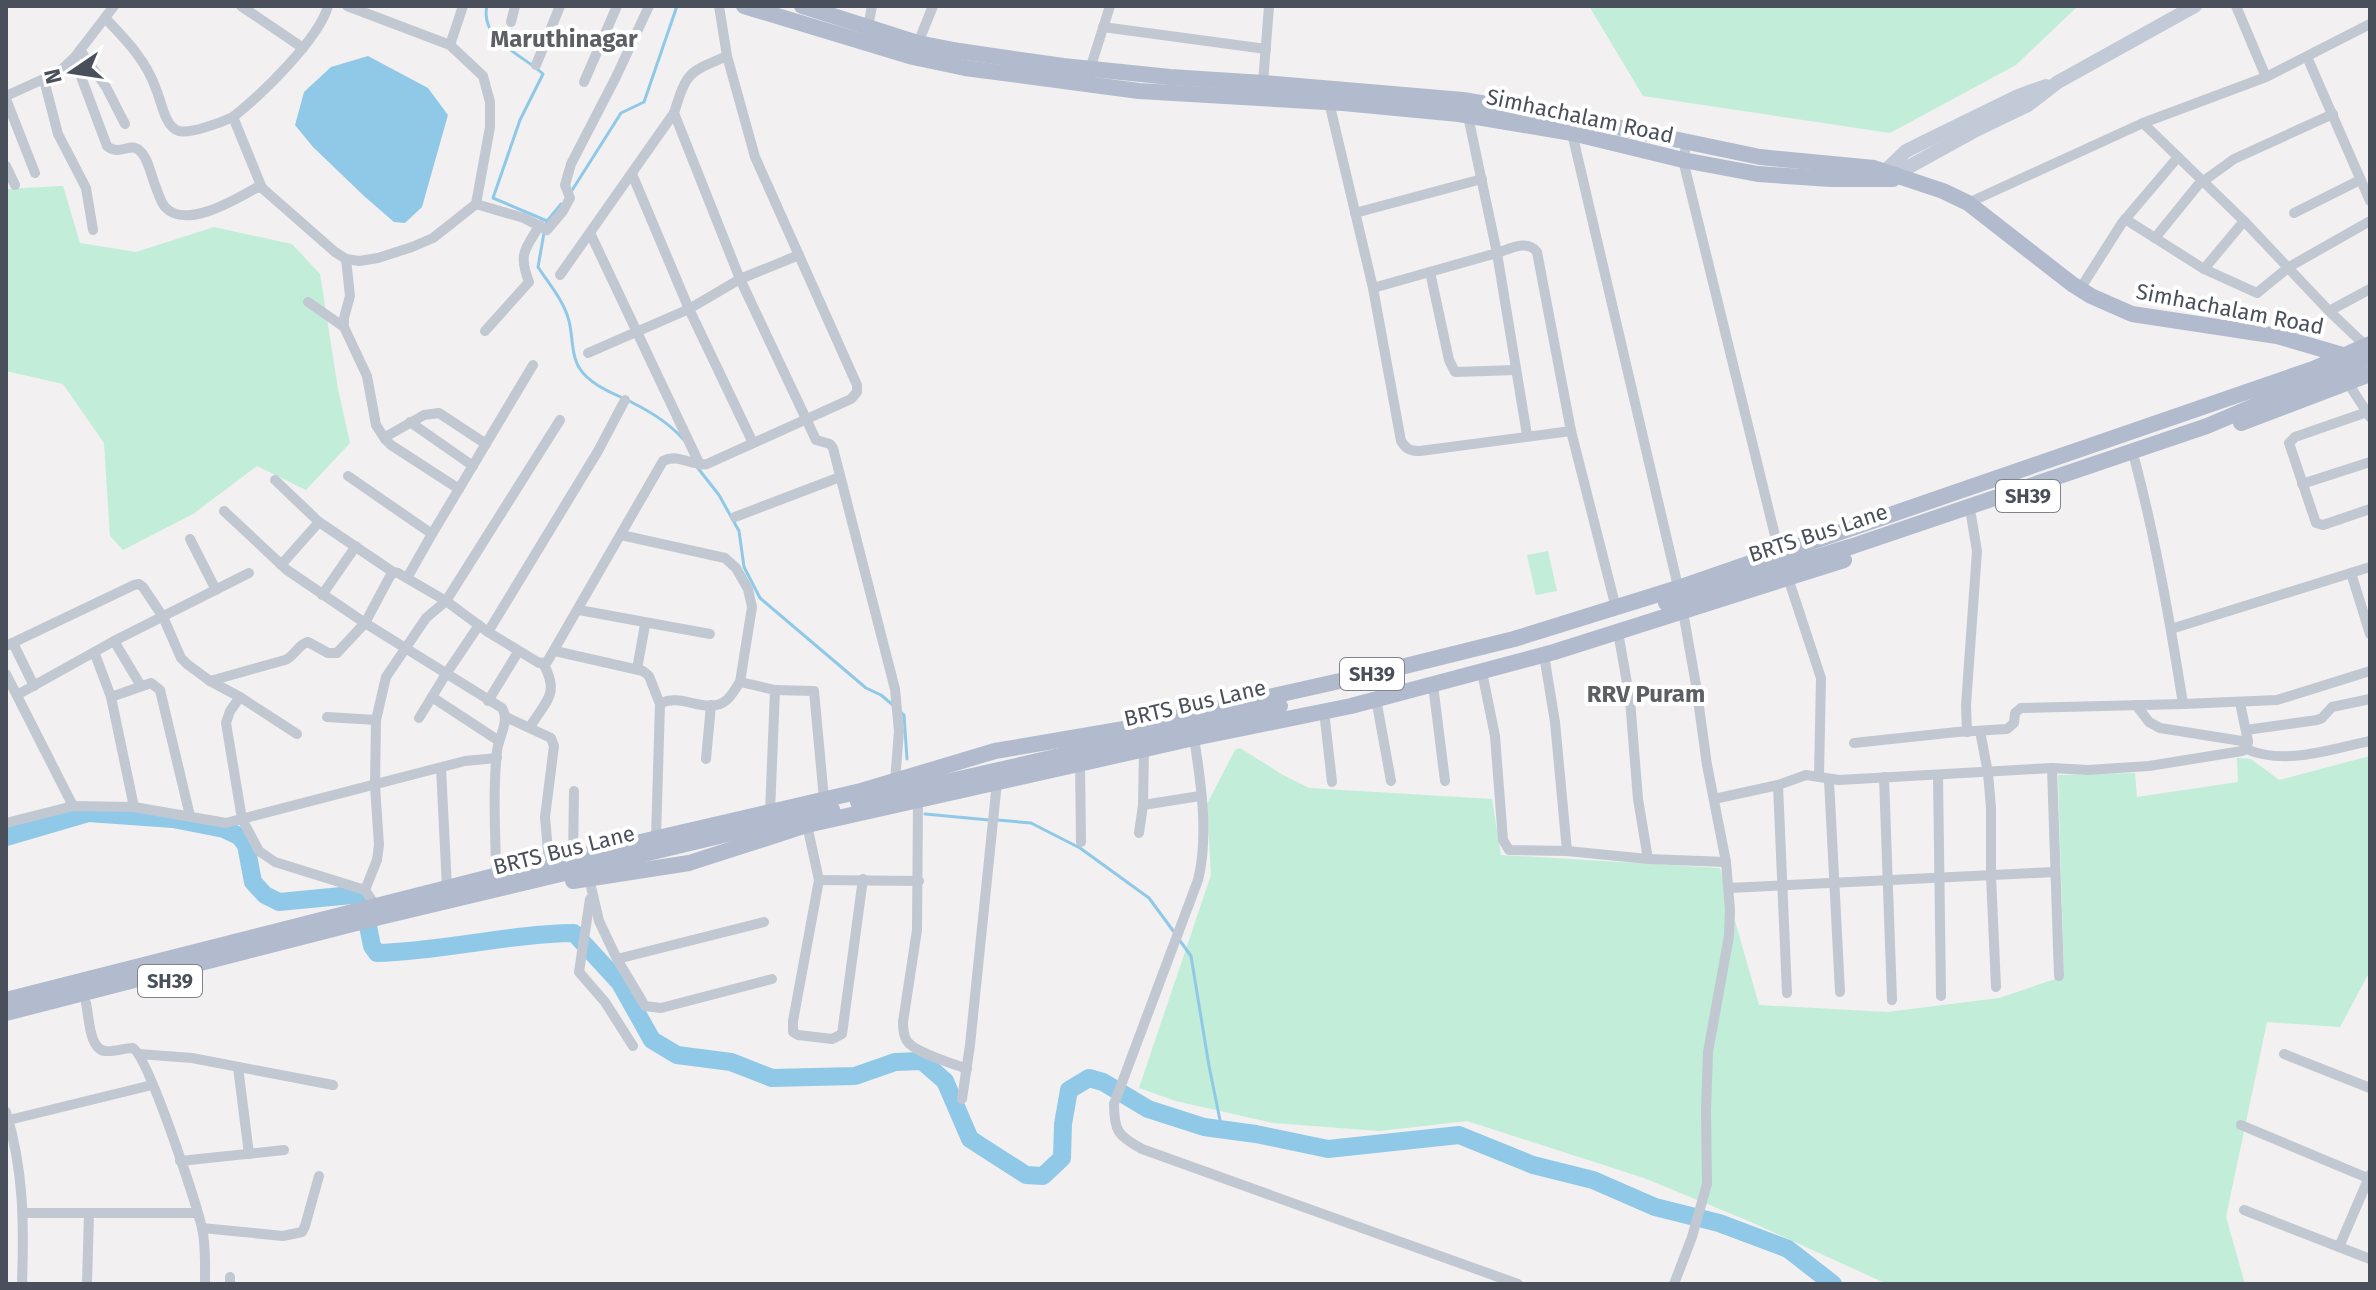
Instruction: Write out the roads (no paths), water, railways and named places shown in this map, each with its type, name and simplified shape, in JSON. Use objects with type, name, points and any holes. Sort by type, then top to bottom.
[{"type":"main road","name":"Simhachalam Road","points":[[744,6],[916,50],[965,68],[1139,91],[1263,91],[1329,102],[1464,110],[1758,174],[1831,179],[1895,175],[1968,203],[2080,289],[2132,314],[2262,334],[2350,369]]},
{"type":"main road","points":[[802,6],[868,27],[916,50],[959,51],[1263,91],[1583,120],[1773,159],[1874,168],[1895,175]]},
{"type":"main road","name":"SH39","points":[[6,1023],[86,1003],[331,929],[447,888],[498,875],[824,799],[1018,746],[1121,730],[1389,670],[1514,639],[1616,608],[1788,578],[2135,461],[2350,369],[2369,349]]},
{"type":"main road","name":"BRTS Bus Lane","points":[[377,914],[1235,717],[1502,652],[1853,546],[2207,426],[2350,369]]},
{"type":"main road","name":"SH39","points":[[6,1000],[331,929],[377,914],[590,884],[689,863],[807,825],[1324,711],[1482,672],[1618,632],[1779,552],[2350,369]]},
{"type":"main road","points":[[6,1013],[331,929]]},
{"type":"street","points":[[35,173],[6,97],[59,72],[114,6]]},
{"type":"street","points":[[241,6],[303,48]]},
{"type":"street","points":[[105,18],[142,59],[169,123],[175,130],[183,132],[233,117],[303,48],[320,26],[328,6]]},
{"type":"street","points":[[233,117],[262,188],[346,259],[359,261],[378,258],[423,243],[476,204],[488,142],[490,102],[483,76],[450,45],[366,9],[347,6]]},
{"type":"street","points":[[450,45],[463,6]]},
{"type":"street","points":[[511,22],[515,6]]},
{"type":"street","points":[[536,65],[560,6]]},
{"type":"street","points":[[584,82],[617,6]]},
{"type":"street","points":[[485,331],[529,282],[522,260],[524,249],[563,211],[570,198],[567,190],[571,164],[649,6]]},
{"type":"street","points":[[275,480],[319,522],[393,572],[446,601],[518,652],[543,663],[555,651],[663,461],[670,457],[707,464],[851,399],[857,392],[857,385],[755,157],[727,56],[719,6]]},
{"type":"street","points":[[868,27],[872,6]]},
{"type":"street","points":[[916,50],[933,6]]},
{"type":"street","points":[[1090,69],[1110,6]]},
{"type":"street","points":[[1263,91],[1269,6]]},
{"type":"street","points":[[1895,175],[1906,151],[2018,96],[2058,82],[2195,6]]},
{"type":"street","points":[[2236,6],[2266,77]]},
{"type":"street","points":[[1968,203],[2143,123],[2266,77],[2370,25]]},
{"type":"street","points":[[1103,27],[1266,49]]},
{"type":"street","points":[[77,54],[106,87],[125,124]]},
{"type":"street","points":[[77,54],[107,146],[118,151],[133,147],[139,149],[161,201],[169,211],[176,214],[215,210],[256,188],[262,188]]},
{"type":"street","points":[[560,275],[674,113],[681,87],[690,75],[727,56]]},
{"type":"street","points":[[2307,57],[2370,201]]},
{"type":"street","points":[[44,80],[58,134],[86,188],[93,230]]},
{"type":"street","points":[[1329,102],[1373,288],[1404,447],[1420,451],[1571,431]]},
{"type":"street","points":[[1464,110],[1497,253],[1527,435]]},
{"type":"street","points":[[674,113],[740,279],[816,440],[833,448],[895,689],[898,717],[895,781]]},
{"type":"street","points":[[2155,238],[2203,181],[2234,159],[2333,114]]},
{"type":"street","points":[[2143,123],[2369,349]]},
{"type":"street","points":[[1572,133],[1680,599],[1729,888],[1729,936],[1708,1052],[1707,1184],[1674,1284]]},
{"type":"street","points":[[1687,142],[1683,160],[1779,552]]},
{"type":"street","points":[[2080,289],[2125,219],[2178,157]]},
{"type":"street","points":[[6,166],[15,185]]},
{"type":"street","points":[[632,174],[689,309],[753,443]]},
{"type":"street","points":[[1355,213],[1482,179]]},
{"type":"street","points":[[2294,213],[2360,180]]},
{"type":"street","points":[[476,204],[506,212],[544,228]]},
{"type":"street","points":[[2125,219],[2204,269],[2257,293],[2289,267],[2370,221]]},
{"type":"street","points":[[2204,269],[2244,221]]},
{"type":"street","points":[[590,233],[700,465]]},
{"type":"street","points":[[1373,288],[1526,245],[1537,252],[1571,431],[1616,608]]},
{"type":"street","points":[[588,353],[689,309],[740,279],[799,255]]},
{"type":"street","points":[[346,259],[350,296],[344,327],[367,376],[376,425],[391,445],[459,489]]},
{"type":"street","points":[[1430,272],[1451,368],[1460,374],[1516,370]]},
{"type":"street","points":[[2329,311],[2370,289]]},
{"type":"street","points":[[308,302],[344,327]]},
{"type":"street","points":[[407,578],[533,365]]},
{"type":"street","points":[[2350,369],[2369,413],[2290,439],[2289,448],[2314,519],[2319,525],[2370,509]]},
{"type":"street","points":[[419,718],[446,674],[484,629],[598,451],[625,400]]},
{"type":"street","points":[[385,439],[389,433],[424,415],[439,413],[486,444]]},
{"type":"street","points":[[365,890],[377,860],[379,845],[375,786],[376,720],[386,677],[426,618],[446,601],[560,420]]},
{"type":"street","points":[[410,422],[473,466]]},
{"type":"street","points":[[2135,461],[2171,629],[2183,704]]},
{"type":"street","points":[[2302,484],[2370,462]]},
{"type":"street","points":[[348,476],[432,534]]},
{"type":"street","points":[[735,517],[840,477]]},
{"type":"street","points":[[224,511],[281,565],[322,595],[502,708],[506,717],[497,758],[495,822],[498,875]]},
{"type":"street","points":[[1967,732],[1966,705],[1977,551],[1971,515]]},
{"type":"street","points":[[281,565],[319,522]]},
{"type":"street","points":[[621,535],[725,558],[736,568],[748,589],[752,607],[740,682],[728,700],[721,705],[678,700],[660,704]]},
{"type":"street","points":[[190,539],[216,590]]},
{"type":"street","points":[[322,595],[356,546]]},
{"type":"street","points":[[2171,629],[2370,567]]},
{"type":"street","points":[[210,681],[285,660],[308,642],[328,653],[337,653],[365,623],[393,572]]},
{"type":"street","points":[[17,695],[114,641],[249,573]]},
{"type":"street","points":[[2351,573],[2370,634]]},
{"type":"street","points":[[1788,578],[1821,678],[1824,778],[1836,883],[1840,992]]},
{"type":"street","points":[[34,686],[10,644],[139,584],[163,617],[181,658],[210,681],[297,734]]},
{"type":"street","points":[[579,610],[710,634]]},
{"type":"street","points":[[637,669],[645,625]]},
{"type":"street","points":[[1618,632],[1630,700],[1638,799],[1648,859]]},
{"type":"street","points":[[114,641],[141,686]]},
{"type":"street","points":[[555,651],[637,669],[649,676],[660,704],[656,838]]},
{"type":"street","points":[[488,701],[518,652]]},
{"type":"street","points":[[95,654],[111,697],[134,807]]},
{"type":"street","points":[[1544,655],[1555,722],[1567,851]]},
{"type":"street","points":[[530,727],[552,691],[553,683],[543,663]]},
{"type":"street","points":[[1854,743],[2012,727],[2015,713],[2021,708],[2240,703],[2286,698],[2370,671]]},
{"type":"street","points":[[1482,672],[1495,736],[1505,846],[1515,852],[1567,851],[1726,862]]},
{"type":"street","points":[[6,674],[73,806]]},
{"type":"street","points":[[740,682],[775,690],[814,691],[824,799]]},
{"type":"street","points":[[111,697],[151,683],[160,690],[190,816]]},
{"type":"street","points":[[1433,685],[1445,781]]},
{"type":"street","points":[[770,812],[775,690]]},
{"type":"street","points":[[240,697],[226,723],[242,819],[259,851],[268,858],[365,890],[377,914]]},
{"type":"street","points":[[432,697],[499,741]]},
{"type":"street","points":[[1376,699],[1391,781]]},
{"type":"street","points":[[2246,730],[2317,720],[2332,707],[2370,699]]},
{"type":"street","points":[[2240,703],[2247,746]]},
{"type":"street","points":[[706,759],[711,705]]},
{"type":"street","points":[[2136,705],[2149,722],[2160,728],[2247,746],[2267,756],[2294,756],[2370,741]]},
{"type":"street","points":[[1324,711],[1332,782]]},
{"type":"street","points":[[327,717],[376,720]]},
{"type":"street","points":[[506,717],[551,738],[554,746],[545,817],[549,863]]},
{"type":"street","points":[[1980,731],[1992,819],[1996,987]]},
{"type":"street","points":[[1194,738],[1204,842],[1202,863],[1114,1104],[1114,1125],[1126,1141],[1142,1149],[1518,1284]]},
{"type":"street","points":[[1714,799],[1778,785],[1806,775],[1824,778],[1884,777],[2158,766],[2247,746]]},
{"type":"street","points":[[1139,833],[1144,749]]},
{"type":"street","points":[[6,823],[73,806],[134,807],[226,823],[465,761],[497,758]]},
{"type":"street","points":[[1080,763],[1081,842]]},
{"type":"street","points":[[441,768],[447,888]]},
{"type":"street","points":[[2052,768],[2059,976]]},
{"type":"street","points":[[1938,775],[1941,996]]},
{"type":"street","points":[[1884,777],[1892,1000]]},
{"type":"street","points":[[962,1099],[997,782]]},
{"type":"street","points":[[1778,785],[1787,993]]},
{"type":"street","points":[[573,858],[574,791]]},
{"type":"street","points":[[1143,805],[1200,796]]},
{"type":"street","points":[[918,800],[917,930],[904,1033],[908,1043],[916,1048],[967,1069]]},
{"type":"street","points":[[807,825],[819,880],[792,1027],[798,1035],[832,1039],[842,1034],[863,879]]},
{"type":"street","points":[[1729,888],[2055,872]]},
{"type":"street","points":[[819,880],[919,881]]},
{"type":"street","points":[[590,884],[579,969],[633,1046]]},
{"type":"street","points":[[590,884],[599,921],[645,1006],[661,1008],[772,979]]},
{"type":"street","points":[[617,959],[764,922]]},
{"type":"street","points":[[86,1003],[93,1041],[99,1048],[105,1051],[133,1048],[139,1054],[169,1126],[202,1228],[205,1284]]},
{"type":"street","points":[[139,1054],[192,1058],[333,1085]]},
{"type":"street","points":[[2284,1054],[2370,1088]]},
{"type":"street","points":[[238,1067],[249,1154]]},
{"type":"street","points":[[22,1284],[24,1213],[20,1174],[7,1116],[152,1085]]},
{"type":"street","points":[[2241,1125],[2369,1178],[2339,1247]]},
{"type":"street","points":[[180,1161],[284,1150]]},
{"type":"street","points":[[202,1228],[283,1236],[302,1232],[319,1176]]},
{"type":"street","points":[[2244,1210],[2370,1259]]},
{"type":"street","points":[[24,1213],[197,1213]]},
{"type":"street","points":[[87,1284],[89,1213]]},
{"type":"water","points":[[368,56],[428,88],[448,115],[422,207],[405,223],[394,222],[364,196],[313,147],[295,125],[304,92],[331,67]]},
{"type":"waterway","points":[[487,6],[486,18],[496,37],[543,74],[520,120],[493,198],[547,221],[546,226]]},
{"type":"waterway","points":[[571,192],[621,113],[644,102],[677,6]]},
{"type":"waterway","points":[[548,220],[561,204]]},
{"type":"waterway","points":[[544,233],[538,267],[567,314],[580,369],[597,385],[660,418],[683,439]]},
{"type":"waterway","points":[[697,467],[719,495],[739,531],[744,567],[760,598],[866,688],[894,706]]},
{"type":"waterway","points":[[899,711],[904,715],[907,759]]},
{"type":"waterway","points":[[6,837],[88,813],[173,819],[224,829],[239,836],[246,845],[253,882],[265,895],[279,902],[362,896],[372,946],[377,953],[574,933],[620,983],[652,1040],[677,1055],[731,1062],[772,1078],[855,1076],[895,1062],[922,1061],[945,1081],[970,1139],[1026,1175],[1043,1176],[1062,1158],[1063,1124],[1069,1090],[1089,1078],[1103,1082],[1148,1109],[1204,1127],[1328,1149],[1459,1135],[1533,1165],[1593,1180],[1655,1207],[1719,1223],[1788,1249],[1833,1284]]},
{"type":"waterway","points":[[925,814],[989,820]]},
{"type":"waterway","points":[[997,820],[1031,823],[1080,848],[1149,898],[1174,932]]},
{"type":"waterway","points":[[1178,938],[1191,956],[1222,1130]]},
{"type":"district","name":"Maruthinagar","points":[[564,39]]},
{"type":"district","name":"RRV Puram","points":[[1646,694]]}]
